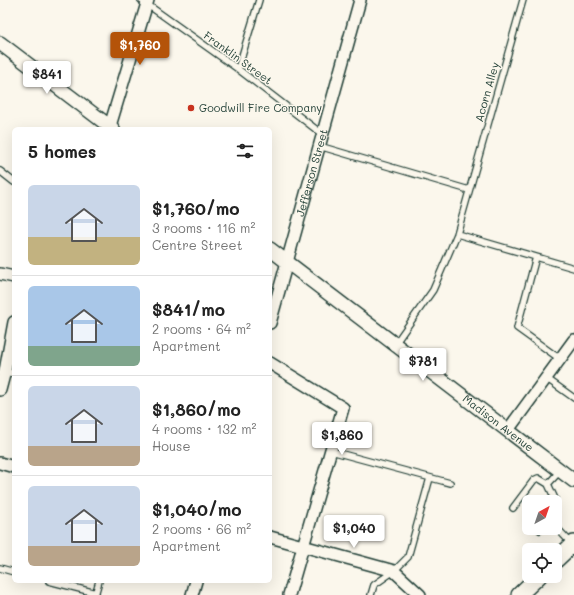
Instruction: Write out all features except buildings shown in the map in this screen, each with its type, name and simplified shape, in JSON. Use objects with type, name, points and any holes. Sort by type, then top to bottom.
[{"type":"main road","points":[[562,554],[573,544]]},
{"type":"main road","points":[[519,595],[532,583]]},
{"type":"street","name":"Jefferson Street","points":[[272,316],[360,0]]},
{"type":"street","points":[[110,127],[145,1]]},
{"type":"street","points":[[0,43],[109,127]]},
{"type":"street","name":"Madison Avenue","points":[[272,251],[574,481]]},
{"type":"street","points":[[0,274],[12,277]]},
{"type":"street","points":[[0,390],[6,371],[12,334]]},
{"type":"street","points":[[508,430],[574,340]]},
{"type":"street","points":[[272,364],[343,408],[289,595]]},
{"type":"street","points":[[0,463],[12,466]]},
{"type":"street","points":[[272,538],[394,571],[420,595]]},
{"type":"street","points":[[192,595],[195,583]]},
{"type":"lane","points":[[238,69],[259,0]]},
{"type":"lane","name":"Acorn Alley","points":[[395,345],[433,290],[457,234],[523,0]]},
{"type":"lane","name":"Franklin Street","points":[[145,1],[238,69],[322,134]]},
{"type":"lane","points":[[319,146],[469,190]]},
{"type":"lane","points":[[0,171],[12,180]]},
{"type":"lane","points":[[457,234],[574,268]]},
{"type":"lane","points":[[536,257],[517,328],[560,359]]},
{"type":"lane","points":[[546,378],[574,398]]},
{"type":"lane","points":[[331,451],[450,484]]},
{"type":"lane","points":[[548,484],[560,470]]},
{"type":"lane","points":[[371,595],[374,585],[394,571],[408,557],[430,478]]},
{"type":"lane","points":[[513,508],[534,480],[538,478],[548,484],[553,495]]},
{"type":"lane","points":[[562,533],[573,544]]},
{"type":"lane","points":[[0,568],[12,571]]},
{"type":"lane","points":[[56,583],[95,594],[98,583]]},
{"type":"place","name":"Goodwill Fire Company","points":[[191,108]]}]
